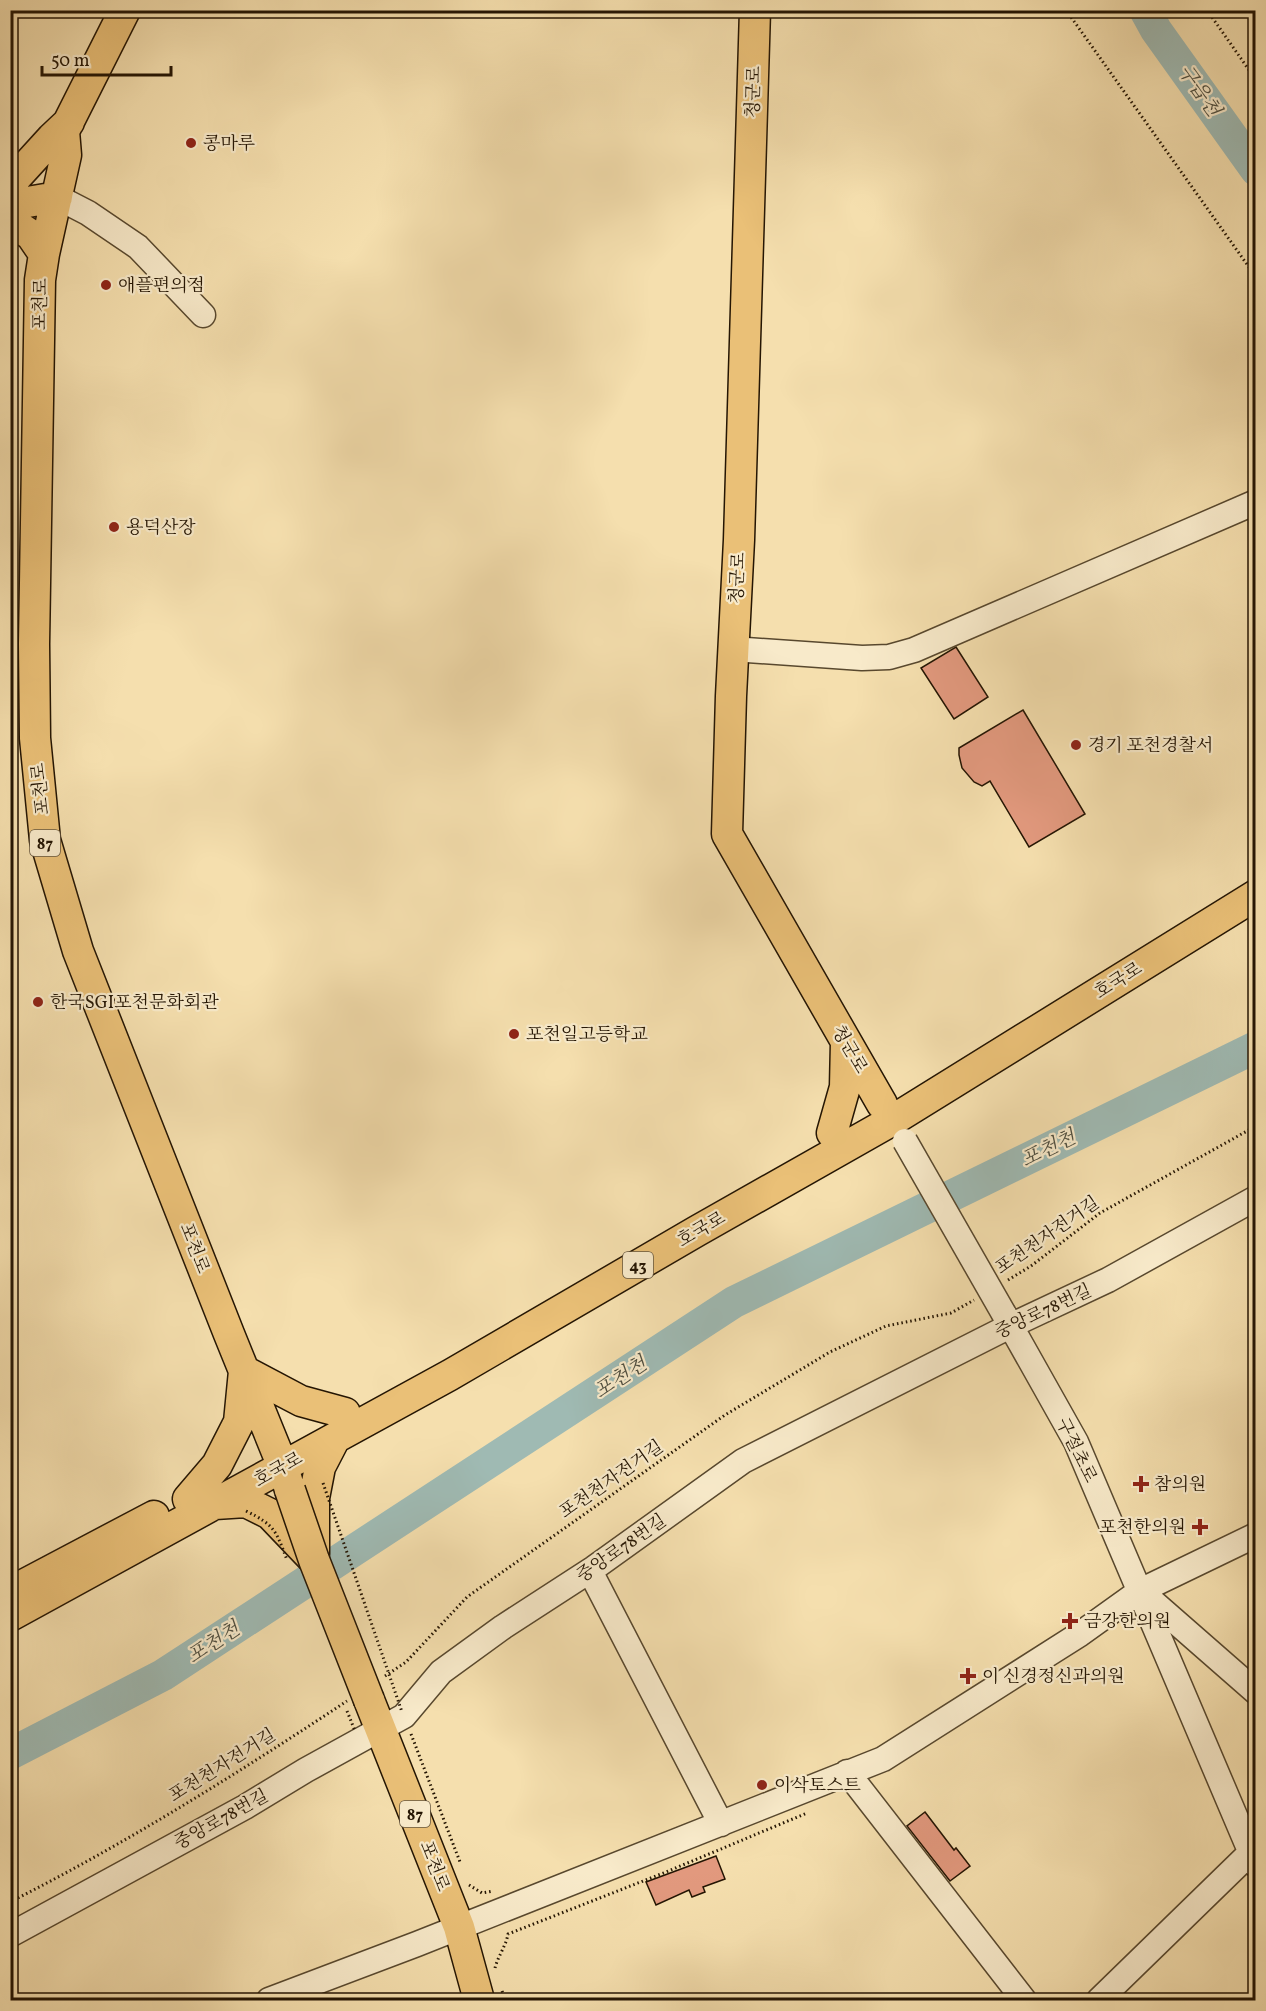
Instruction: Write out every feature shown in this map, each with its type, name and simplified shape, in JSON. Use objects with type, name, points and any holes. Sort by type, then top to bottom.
[{"type":"main road","name":"포천로","points":[[125,10],[64,131],[66,155],[40,280],[34,644],[35,738],[45,840],[78,951],[284,1469]]},
{"type":"main road","points":[[66,155],[83,140],[118,60],[146,10]]},
{"type":"main road","name":"청군로","points":[[755,10],[739,545],[727,834],[893,1122]]},
{"type":"main road","points":[[10,183],[69,122]]},
{"type":"main road","points":[[10,205],[57,197]]},
{"type":"main road","points":[[10,221],[31,236],[44,254]]},
{"type":"main road","name":"호국로","points":[[10,1592],[202,1501],[284,1469],[340,1426],[832,1133],[893,1122],[1256,875]]},
{"type":"main road","name":"호국로","points":[[340,1426],[450,1375],[697,1231],[893,1122],[1256,895]]},
{"type":"main road","points":[[832,1133],[845,1087],[846,1042]]},
{"type":"main road","points":[[244,1371],[301,1401],[340,1426],[314,1498],[302,1563],[259,1513],[246,1502],[202,1501],[239,1422],[244,1371]]},
{"type":"main road","name":"87","points":[[284,1469],[302,1563],[359,1695]]},
{"type":"main road","name":"호국로","points":[[10,1616],[202,1501]]},
{"type":"main road","name":"포천로","points":[[359,1695],[386,1722],[459,1927],[490,1995]]},
{"type":"street","points":[[57,197],[97,218],[138,247],[203,315]]},
{"type":"street","points":[[733,649],[862,658],[889,657],[914,650],[1256,502]]},
{"type":"street","name":"구절초로","points":[[893,1122],[1076,1442],[1252,1860]]},
{"type":"street","name":"중앙로78번길","points":[[10,1935],[234,1812],[386,1722],[441,1672],[743,1461],[1007,1320],[1108,1280],[1256,1198]]},
{"type":"street","points":[[268,2001],[884,1759],[1080,1634],[1140,1591],[1256,1535]]},
{"type":"street","points":[[590,1570],[721,1824]]},
{"type":"street","points":[[1140,1591],[1256,1692]]},
{"type":"street","points":[[847,1772],[1024,2001]]},
{"type":"street","points":[[1099,2001],[1252,1860]]},
{"type":"path","points":[[1065,10],[1256,277]]},
{"type":"path","points":[[1207,10],[1256,80]]},
{"type":"path","name":"포천천자전거길","points":[[1001,1284],[1031,1266],[1100,1213],[1256,1126]]},
{"type":"path","name":"포천천자전거길","points":[[10,1902],[83,1865],[259,1759],[359,1695],[406,1662],[467,1597],[725,1415],[830,1352],[886,1326],[951,1313],[981,1296]]},
{"type":"path","points":[[322,1475],[386,1722],[461,1865]]},
{"type":"path","points":[[259,1513],[302,1563]]},
{"type":"path","points":[[359,1695],[386,1722]]},
{"type":"path","points":[[495,1968],[508,1934],[666,1872],[813,1810]]},
{"type":"path","points":[[466,1875],[470,1886],[482,1893],[493,1890]]},
{"type":"path","points":[[490,1995],[506,2001]]},
{"type":"building","points":[[956,647],[988,697],[954,719],[921,668]]},
{"type":"building","points":[[1023,710],[1085,814],[1029,847],[990,781],[982,786],[974,782],[962,768],[959,755],[959,748]]},
{"type":"building","points":[[925,1812],[954,1850],[956,1848],[970,1866],[950,1881],[907,1826]]},
{"type":"building","points":[[716,1856],[725,1879],[703,1887],[705,1892],[692,1897],[689,1890],[656,1905],[646,1882]]},
{"type":"waterway","name":"구읍천","points":[[1145,10],[1156,30],[1256,170]]},
{"type":"waterway","name":"포천천","points":[[10,1754],[163,1675],[734,1302],[1256,1047]]},
{"type":"place","name":"콩마루","points":[[191,143]]},
{"type":"place","name":"애플편의점","points":[[106,285]]},
{"type":"place","name":"용덕산장","points":[[114,527]]},
{"type":"place","name":"경기 포천경찰서","points":[[1076,745]]},
{"type":"place","name":"한국SGI포천문화회관","points":[[38,1002]]},
{"type":"place","name":"포천일고등학교","points":[[514,1034]]},
{"type":"place","name":"참의원","points":[[1141,1484]]},
{"type":"place","name":"포천한의원","points":[[1200,1527]]},
{"type":"place","name":"금강한의원","points":[[1070,1621]]},
{"type":"place","name":"이 신경정신과의원","points":[[968,1676]]},
{"type":"place","name":"이삭토스트","points":[[762,1785]]}]
